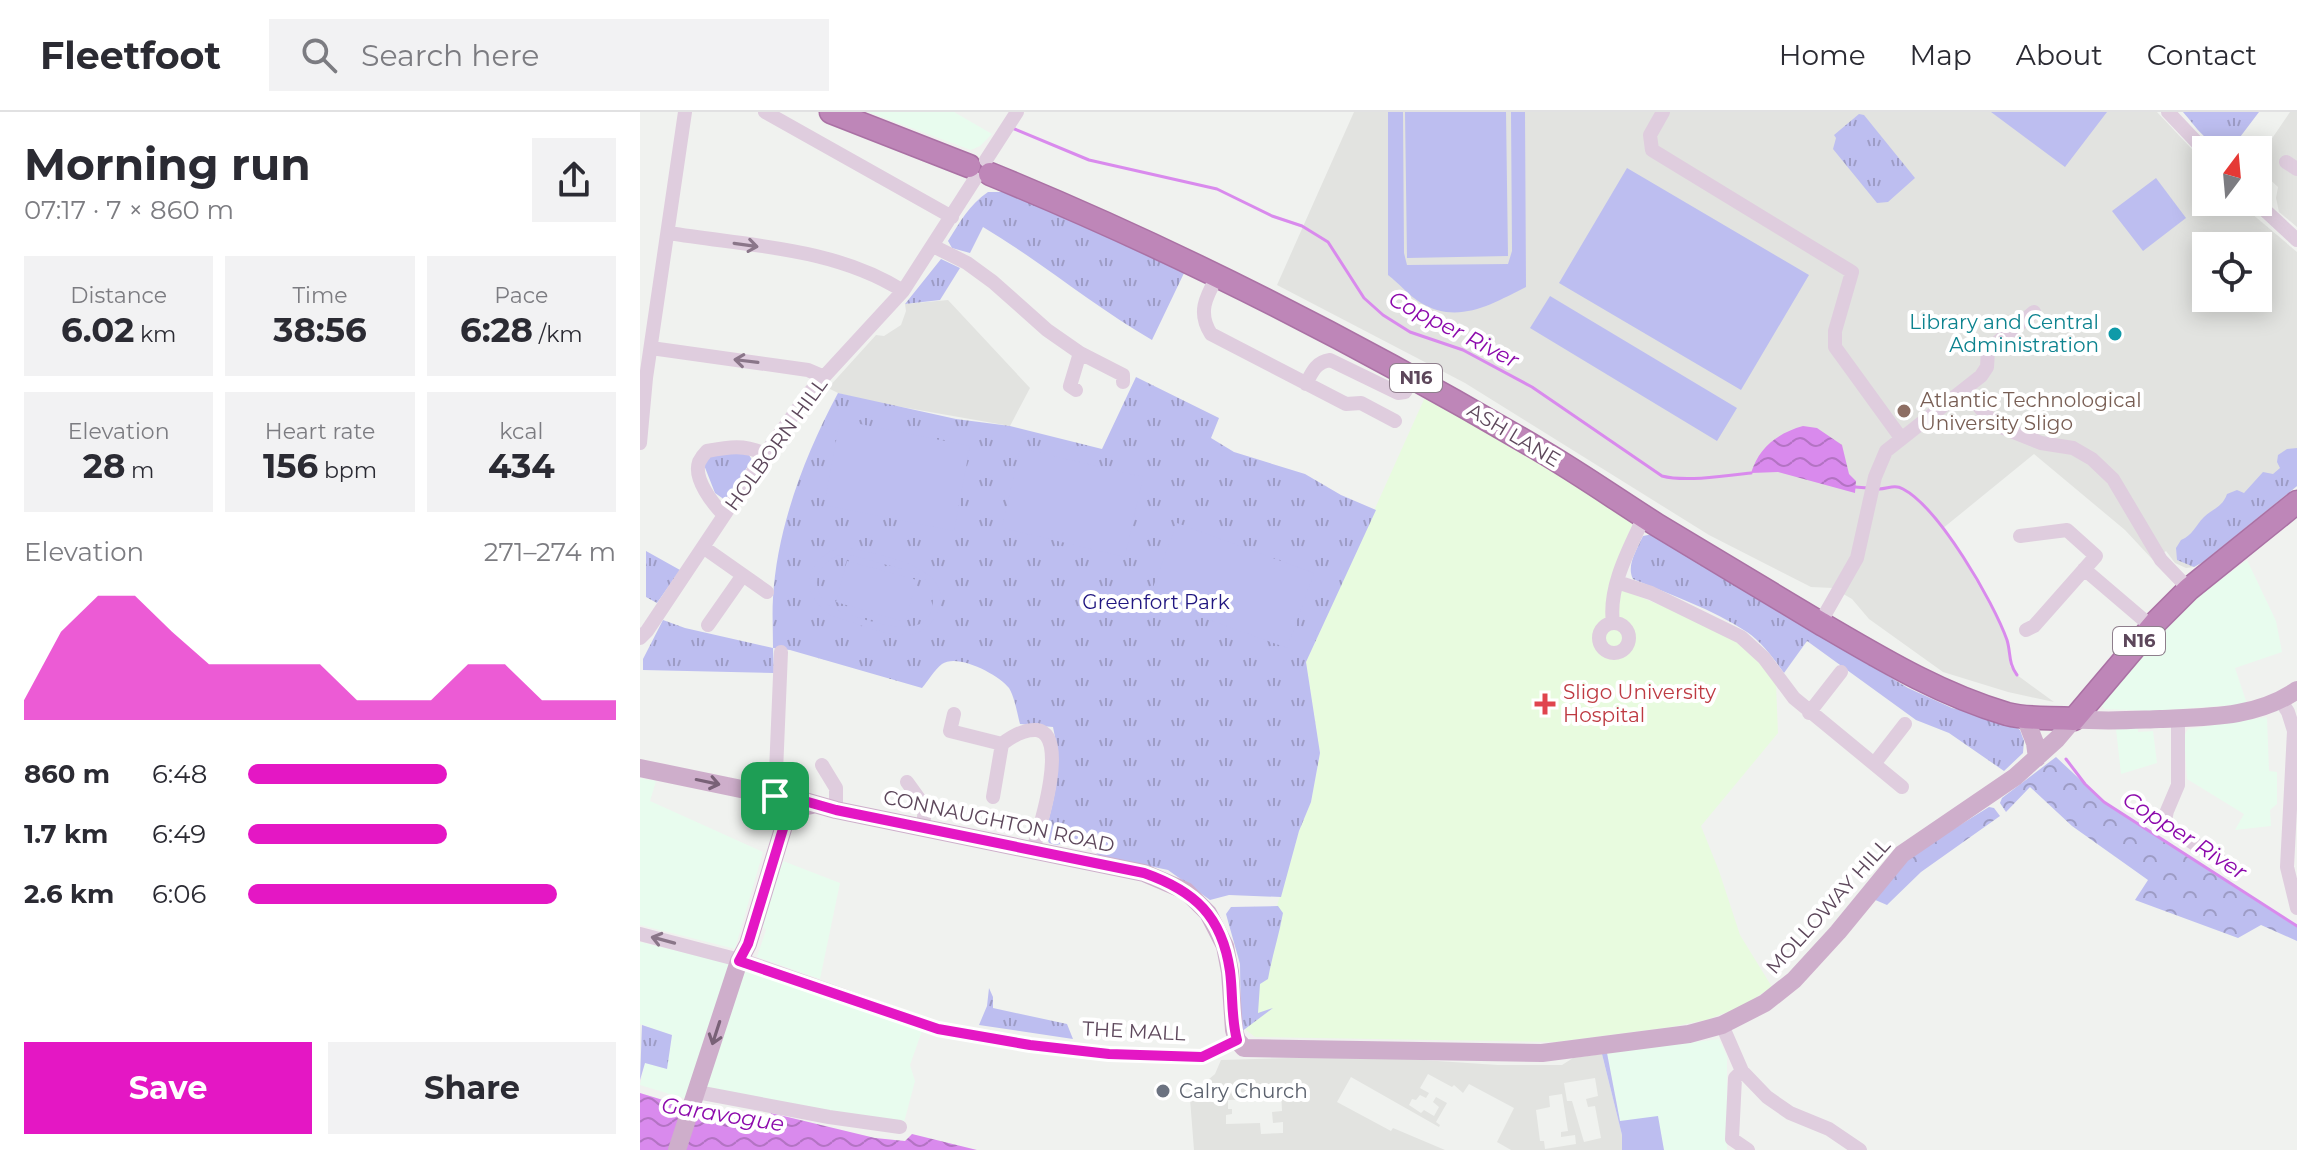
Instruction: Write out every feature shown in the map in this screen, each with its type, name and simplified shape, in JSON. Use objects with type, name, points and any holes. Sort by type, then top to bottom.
[{"type":"highway","name":"N16","points":[[831,112],[980,170]]},
{"type":"highway","name":"ASH LANE","points":[[980,170],[1070,207],[1218,275],[1413,377],[1551,456],[1644,517],[1906,673],[1980,704],[2025,717],[2037,720],[2063,718]]},
{"type":"highway","name":"N16","points":[[2063,718],[2189,589],[2297,502]]},
{"type":"highway","name":"ASH LANE","points":[[1980,704],[2008,705],[2063,718]]},
{"type":"main road","points":[[2063,718],[2096,721],[2245,712],[2281,701],[2297,690]]},
{"type":"main road","points":[[2025,717],[2037,758]]},
{"type":"main road","name":"MOLLOWAY HILL","points":[[1722,1025],[1765,1003],[1794,980],[1902,854],[1988,798],[2037,758],[2063,718]]},
{"type":"main road","name":"CONNAUGHTON ROAD","points":[[640,768],[787,796],[836,810],[1144,873],[1186,891],[1215,923],[1225,946],[1237,1040]]},
{"type":"main road","points":[[775,796],[783,807],[786,819]]},
{"type":"main road","points":[[677,1150],[739,961],[748,944],[786,819],[793,809],[814,805]]},
{"type":"main road","points":[[1237,1040],[1244,1048],[1255,1049],[1542,1053],[1689,1034],[1722,1025]]},
{"type":"street","points":[[640,443],[685,112]]},
{"type":"street","points":[[765,112],[952,217]]},
{"type":"street","name":"HOLBORN HILL","points":[[640,638],[822,376],[831,371],[903,291],[1017,112]]},
{"type":"street","points":[[1663,112],[1650,135],[1652,150],[1852,272],[1835,331],[1835,347],[1901,438]]},
{"type":"street","points":[[2168,112],[2192,137]]},
{"type":"street","points":[[2271,216],[2297,240]]},
{"type":"street","points":[[669,233],[828,258],[863,270],[903,291]]},
{"type":"street","points":[[933,246],[967,263],[1047,330],[1080,353],[1123,375],[1123,382]]},
{"type":"street","points":[[1218,275],[1202,312],[1203,321],[1211,334],[1346,404],[1361,403],[1389,414]]},
{"type":"street","points":[[1820,623],[1857,558],[1875,477],[1886,451],[1984,373],[1988,350],[2034,312]]},
{"type":"street","points":[[651,348],[808,370],[822,376]]},
{"type":"street","points":[[1076,390],[1070,386],[1080,353]]},
{"type":"street","points":[[1306,384],[1313,370],[1322,361],[1330,360],[1398,393],[1405,392],[1413,377]]},
{"type":"street","points":[[1965,389],[1985,414],[2001,427],[2041,443],[2073,448],[2104,469],[2161,560],[2189,589]]},
{"type":"street","points":[[724,515],[709,498],[698,471],[699,462],[707,451],[738,446],[754,448],[765,454]]},
{"type":"street","points":[[1613,623],[1611,612],[1617,582],[1644,517]]},
{"type":"street","points":[[2020,536],[2067,530],[2096,556],[2034,626],[2026,630]]},
{"type":"street","points":[[703,547],[767,592]]},
{"type":"street","points":[[2084,569],[2152,627]]},
{"type":"street","points":[[708,625],[743,575]]},
{"type":"street","points":[[1617,582],[1651,593],[1741,637],[1764,658],[1788,692],[1809,713],[1902,787]]},
{"type":"street","points":[[775,796],[781,652]]},
{"type":"street","points":[[1809,713],[1841,672]]},
{"type":"street","points":[[2281,701],[2294,731],[2294,799],[2287,867],[2297,908]]},
{"type":"street","points":[[954,714],[950,731],[1002,744],[1032,730],[1043,732],[1048,737],[1052,763],[1045,809],[1033,850]]},
{"type":"street","points":[[2178,718],[2178,785],[2164,824],[2234,869]]},
{"type":"street","points":[[1874,764],[1905,724]]},
{"type":"street","points":[[993,797],[1002,744]]},
{"type":"street","points":[[822,765],[836,788],[836,810]]},
{"type":"street","points":[[907,782],[925,807],[923,828]]},
{"type":"street","name":"THE MALL","points":[[640,934],[739,961],[938,1029],[1030,1045],[1109,1054],[1202,1057],[1237,1040]]},
{"type":"street","points":[[1722,1025],[1742,1071],[1767,1097],[1790,1113],[1829,1129],[1860,1150]]},
{"type":"street","points":[[1742,1071],[1735,1078],[1732,1139],[1748,1150]]},
{"type":"street","points":[[695,1099],[900,1127]]},
{"type":"shaded area","points":[[868,112],[954,112],[992,134],[971,150]]},
{"type":"shaded area","name":"Atlantic Technological University Sligo","points":[[1354,112],[2157,112],[2192,149],[2192,216],[2255,216],[2297,252],[2297,486],[2203,562],[2186,568],[2175,563],[2166,551],[2153,560],[2125,530],[2034,454],[1942,529],[1955,544],[1993,611],[2008,643],[2010,666],[2017,675],[2054,702],[1943,672],[1869,619],[1852,599],[1833,588],[1811,587],[1709,535],[1465,383],[1277,285]]},
{"type":"shaded area","points":[[2290,112],[2297,112],[2297,227],[2279,212],[2276,198],[2278,187],[2272,182],[2272,138]]},
{"type":"shaded area","points":[[948,300],[1030,388],[1010,426],[873,402],[828,388],[876,335],[884,336],[901,325],[905,304]]},
{"type":"shaded area","name":"Sligo University Hospital","points":[[1426,395],[1634,520],[1618,559],[1630,593],[1707,624],[1737,641],[1761,663],[1776,684],[1778,733],[1701,826],[1740,935],[1772,987],[1741,1007],[1706,1020],[1671,1027],[1555,1042],[1255,1037],[1246,1030],[1275,913],[1299,831],[1311,802],[1320,753],[1306,662]]},
{"type":"shaded area","points":[[2247,560],[2276,621],[2282,652],[2235,668],[2247,704],[2152,711],[2104,709],[2102,705],[2160,633],[2190,603]]},
{"type":"shaded area","points":[[2267,717],[2269,771],[2277,772],[2277,804],[2270,810],[2271,826],[2235,830],[2244,814],[2187,779],[2184,736],[2188,729]]},
{"type":"shaded area","points":[[2138,728],[2138,732],[2153,731],[2157,763],[2121,774],[2116,729]]},
{"type":"shaded area","points":[[640,778],[656,781],[650,801],[763,852],[735,949],[640,925]]},
{"type":"shaded area","points":[[783,861],[840,883],[820,979],[757,957],[766,930],[761,925]]},
{"type":"shaded area","points":[[640,942],[732,964],[686,1099],[640,1085],[645,1063],[667,1069],[672,1035],[640,1024]]},
{"type":"shaded area","points":[[744,965],[923,1028],[910,1065],[915,1081],[902,1130],[705,1087]]},
{"type":"shaded area","points":[[1719,1039],[1727,1056],[1727,1150],[1664,1150],[1658,1117],[1620,1122],[1607,1053]]},
{"type":"shaded area","points":[[1602,1054],[1622,1135],[1622,1150],[1511,1150],[1497,1142],[1514,1108],[1469,1084],[1463,1093],[1454,1085],[1452,1087],[1428,1074],[1420,1088],[1429,1093],[1426,1098],[1420,1095],[1416,1100],[1412,1099],[1409,1105],[1421,1113],[1424,1110],[1434,1116],[1439,1107],[1433,1102],[1436,1097],[1447,1103],[1436,1122],[1439,1127],[1351,1077],[1337,1102],[1391,1131],[1393,1128],[1445,1150],[1194,1150],[1189,1086],[1202,1085],[1215,1074],[1221,1060],[1362,1056],[1498,1065],[1562,1065],[1573,1058]],"holes":[[[1595,1078],[1598,1096],[1586,1099],[1588,1107],[1595,1106],[1601,1138],[1584,1142],[1572,1101],[1567,1101],[1564,1083]],[[1260,1091],[1281,1091],[1282,1111],[1272,1112],[1273,1123],[1283,1122],[1283,1133],[1261,1134],[1260,1123],[1226,1124],[1226,1115],[1232,1114],[1232,1109],[1228,1109],[1228,1100],[1260,1099]],[[1562,1094],[1568,1131],[1561,1132],[1561,1137],[1575,1135],[1576,1144],[1545,1149],[1544,1141],[1540,1141],[1536,1110],[1550,1107],[1549,1096]]]},
{"type":"green space","points":[[1388,112],[1403,112],[1404,253],[1407,265],[1508,264],[1512,251],[1511,112],[1525,112],[1526,287],[1475,310],[1448,312],[1421,303],[1388,275]]},
{"type":"green space","points":[[1405,112],[1506,112],[1508,256],[1407,258]]},
{"type":"green space","points":[[1991,112],[2107,112],[2065,167]]},
{"type":"green space","points":[[2183,112],[2259,112],[2241,136],[2204,136]]},
{"type":"green space","points":[[1859,114],[1864,115],[1915,178],[1888,202],[1877,203],[1833,149],[1834,135]]},
{"type":"green space","points":[[1627,168],[1809,275],[1741,390],[1559,283]]},
{"type":"green space","points":[[2156,178],[2186,218],[2143,251],[2112,211]]},
{"type":"green space","points":[[988,192],[1018,195],[1185,271],[1152,340],[983,227],[970,253],[952,248],[948,241],[957,227],[970,208]]},
{"type":"green space","points":[[941,259],[960,268],[940,300],[905,304]]},
{"type":"green space","points":[[1550,296],[1737,408],[1717,441],[1530,328]]},
{"type":"green space","name":"Greenfort Park","points":[[1136,377],[1219,418],[1211,438],[1234,452],[1305,474],[1341,495],[1376,510],[1306,662],[1320,753],[1311,802],[1299,831],[1281,897],[1229,895],[1210,900],[1168,870],[1098,855],[1093,849],[1049,843],[1045,833],[1055,793],[1057,768],[1053,727],[1020,724],[1009,688],[988,672],[968,663],[949,661],[939,666],[922,688],[790,650],[773,648],[773,604],[780,545],[804,466],[838,393],[956,419],[1010,426],[1102,449]]},
{"type":"green space","points":[[840,420],[970,446],[954,531],[824,505]]},
{"type":"green space","points":[[1020,448],[1143,477],[1125,557],[1002,528]]},
{"type":"green space","points":[[2297,448],[2297,486],[2203,562],[2194,567],[2177,560],[2176,548],[2181,540],[2220,505],[2227,494],[2237,490],[2244,493],[2263,472],[2273,474],[2280,468],[2278,455],[2287,449]]},
{"type":"green space","points":[[726,450],[749,455],[752,460],[725,500],[715,493],[704,465],[707,458]]},
{"type":"green space","points":[[1177,523],[1314,573],[1287,648],[1149,598]]},
{"type":"green space","points":[[1653,534],[1908,688],[1952,708],[2008,721],[2020,730],[2024,741],[2023,753],[2004,771],[1949,733],[1916,720],[1807,641],[1784,673],[1763,646],[1747,632],[1706,609],[1633,579],[1631,569],[1635,552],[1643,536]]},
{"type":"green space","points":[[839,548],[851,548],[898,560],[929,575],[938,586],[941,600],[935,617],[922,630],[904,635],[878,631],[832,616],[821,608],[810,589],[812,570],[827,554]],"holes":[[[850,555],[917,573],[932,591],[930,615],[921,623],[909,627],[877,623],[835,610],[821,596],[817,580],[819,572],[831,559]]]},
{"type":"green space","points":[[646,551],[680,570],[657,603],[646,597]]},
{"type":"green space","points":[[847,561],[917,580],[905,622],[836,602]]},
{"type":"green space","points":[[663,620],[773,648],[774,673],[643,670],[643,659]]},
{"type":"green space","points":[[2056,757],[2104,802],[2297,927],[2297,941],[2261,925],[2238,938],[2135,900],[2148,880],[2072,826],[2030,787],[2006,812],[2000,803],[2002,798]]},
{"type":"green space","points":[[1989,807],[2000,816],[1921,872],[1887,905],[1873,899],[1907,858]]},
{"type":"green space","points":[[1278,906],[1283,913],[1268,979],[1260,984],[1258,1013],[1273,1008],[1241,1032],[1240,964],[1226,914],[1231,907]]},
{"type":"green space","points":[[989,988],[993,1008],[1067,1024],[1073,1039],[979,1025],[987,1006]]},
{"type":"green space","points":[[642,1025],[672,1035],[667,1069],[645,1063],[640,1080]]},
{"type":"green space","points":[[1607,1053],[1620,1121],[1658,1116],[1664,1150],[1622,1150],[1622,1135],[1602,1054]]},
{"type":"water","points":[[1803,426],[1817,428],[1842,445],[1849,474],[1856,481],[1855,493],[1778,472],[1751,473],[1759,456],[1771,442]]},
{"type":"water","name":"Garavogue","points":[[640,1093],[686,1107],[769,1121],[771,1113],[875,1138],[905,1141],[912,1134],[977,1150],[640,1150]]},
{"type":"waterway","name":"Copper River","points":[[1012,128],[1089,160],[1217,189],[1272,216],[1302,226],[1328,242],[1364,298],[1383,315],[1410,332],[1463,350],[1532,387],[1662,476],[1693,478],[1751,473]]},
{"type":"waterway","name":"Copper River","points":[[1855,487],[1868,488]]},
{"type":"waterway","name":"Copper River","points":[[1879,489],[1903,489],[1917,499],[1948,535],[2000,623],[2017,675]]},
{"type":"waterway","name":"Copper River","points":[[2066,759],[2104,802],[2297,926]]},
{"type":"place","name":"Library and Central Administration","points":[[2115,334]]},
{"type":"place","name":"Atlantic Technological University Sligo","points":[[1904,411]]},
{"type":"place","name":"Sligo University Hospital","points":[[1545,704]]},
{"type":"place","name":"Calry Church","points":[[1163,1091]]},
{"type":"route","points":[[775,796],[787,796],[836,810],[1144,873],[1186,891],[1208,913],[1225,946],[1237,1040],[1202,1057],[1109,1054],[1030,1045],[938,1029],[903,1019],[739,961],[748,944],[786,819],[783,807],[775,796]]}]
